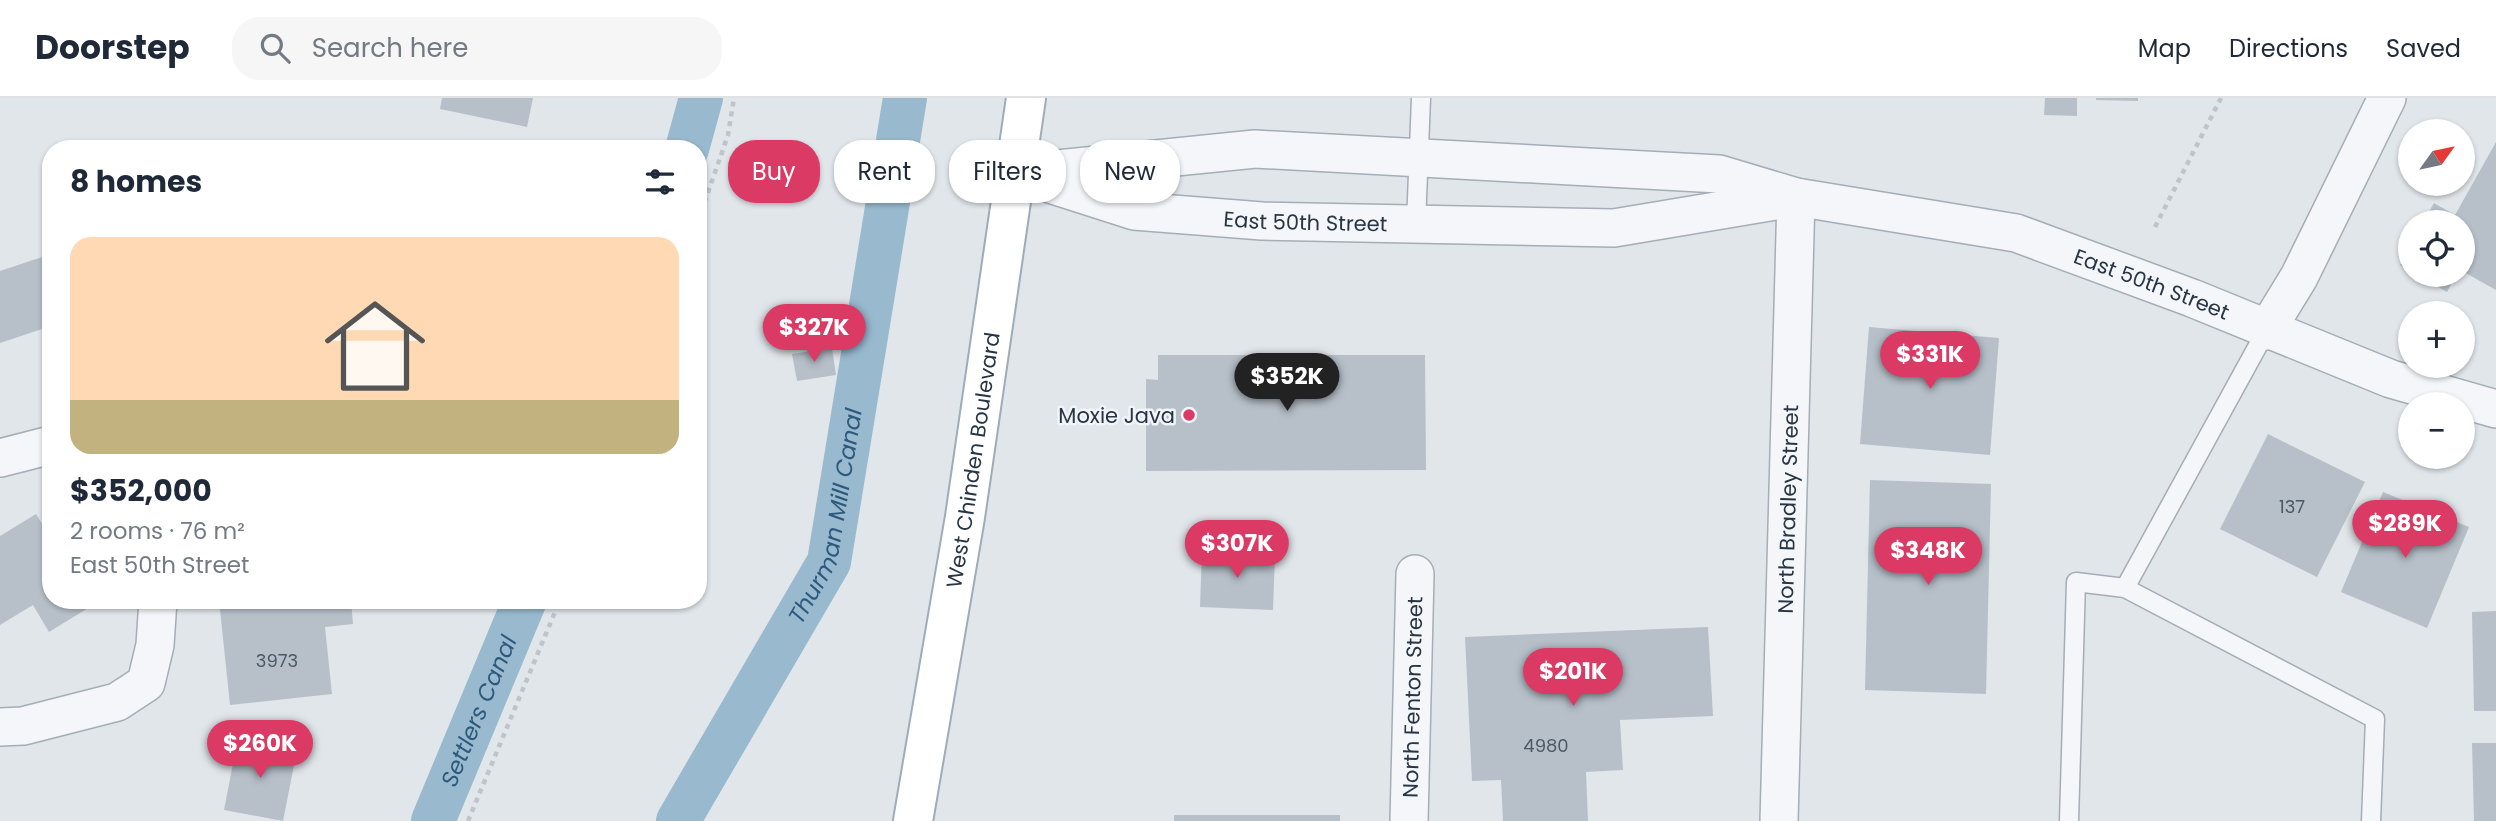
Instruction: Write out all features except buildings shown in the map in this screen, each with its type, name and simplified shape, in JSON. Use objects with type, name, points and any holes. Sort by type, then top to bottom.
[{"type":"main road","name":"West Chinden Boulevard","points":[[1020,140],[1026,98]]},
{"type":"main road","name":"West Chinden Boulevard","points":[[913,821],[965,517],[1012,203]]},
{"type":"street","points":[[2266,331],[2299,277],[2387,98]]},
{"type":"street","name":"East 50th Street","points":[[1066,168],[1255,149],[1719,174],[1796,197],[2016,233],[2192,298],[2266,331],[2391,379],[2496,409]]},
{"type":"street","name":"East 50th Street","points":[[1066,189],[1135,211],[1262,220],[1614,228],[1796,197]]},
{"type":"street","name":"North Bradley Street","points":[[1779,821],[1796,197]]},
{"type":"street","points":[[0,458],[42,447]]},
{"type":"street","name":"North Fenton Street","points":[[1409,821],[1415,574]]},
{"type":"street","points":[[0,727],[23,726],[117,702],[146,683],[155,645],[157,609]]},
{"type":"lane","points":[[1416,224],[1421,98]]},
{"type":"lane","points":[[2125,588],[2266,331]]},
{"type":"lane","points":[[2069,821],[2076,582],[2125,588],[2375,719],[2371,821]]},
{"type":"path","points":[[707,195],[728,135],[734,98]]},
{"type":"path","points":[[2155,227],[2221,98]]},
{"type":"path","points":[[468,821],[556,609]]},
{"type":"waterway","name":"Settlers Canal","points":[[689,140],[701,98]]},
{"type":"waterway","name":"Thurman Mill Canal","points":[[678,821],[829,562],[905,98]]},
{"type":"waterway","name":"Settlers Canal","points":[[433,821],[521,609]]},
{"type":"place","name":"Moxie Java","points":[[1189,415]]}]
